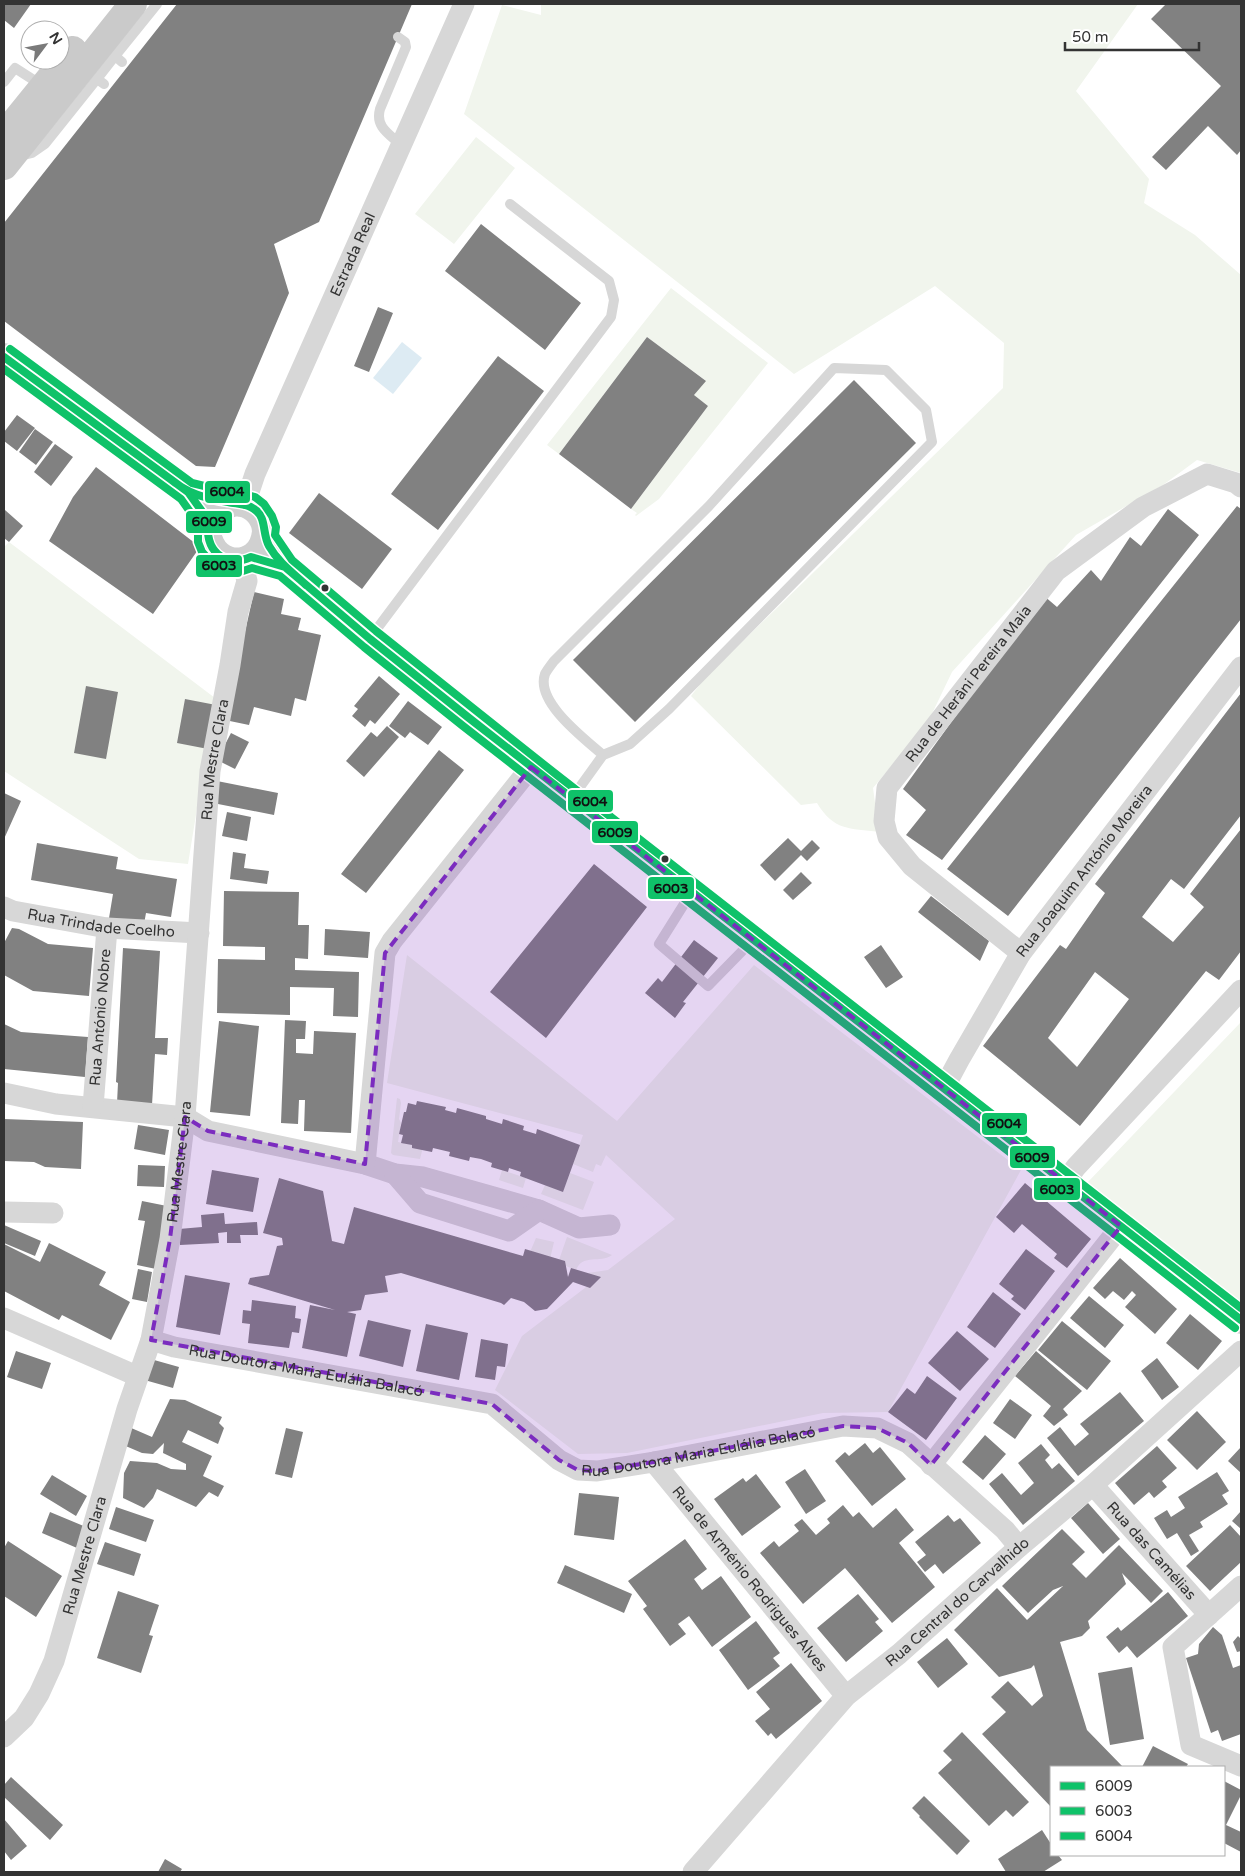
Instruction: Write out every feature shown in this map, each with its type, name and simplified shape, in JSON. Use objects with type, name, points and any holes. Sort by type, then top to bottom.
[{"type":"main road","points":[[6,153],[43,86],[90,30],[109,4]]},
{"type":"main road","points":[[6,153],[133,4]]},
{"type":"main road","points":[[4,358],[188,492],[209,521]]},
{"type":"main road","points":[[188,492],[238,503],[258,512],[263,519],[266,528],[253,552],[234,561],[225,559],[217,554],[211,547],[207,530],[209,521],[218,509],[238,503]]},
{"type":"main road","points":[[253,552],[285,567],[370,639],[531,767],[1241,1320]]},
{"type":"street","name":"Estrada Real","points":[[238,503],[258,465],[464,4]]},
{"type":"street","name":"Rua de Herâni Pereira Maia","points":[[1021,953],[912,866],[888,837],[884,821],[887,788],[1056,571],[1143,507],[1207,474],[1236,483],[1241,487]]},
{"type":"street","name":"Rua Mestre Clara","points":[[4,1737],[24,1718],[40,1694],[54,1661],[137,1376],[151,1340],[170,1239],[185,1117],[210,771],[238,612],[253,552]]},
{"type":"street","name":"Rua Joaquim António Moreira","points":[[944,1088],[1021,953],[1241,667]]},
{"type":"street","points":[[365,1164],[385,953],[392,941],[531,767]]},
{"type":"street","name":"Rua Trindade Coelho","points":[[4,907],[13,911],[107,928],[199,933]]},
{"type":"street","name":"Rua António Nobre","points":[[93,1107],[107,928]]},
{"type":"street","points":[[1065,1182],[1083,1160],[1241,990]]},
{"type":"street","points":[[4,1093],[56,1104],[185,1117],[208,1132],[365,1164],[395,1174],[423,1177],[539,1210],[578,1228],[610,1225]]},
{"type":"street","points":[[395,1174],[420,1203],[509,1231],[539,1210]]},
{"type":"street","points":[[4,1212],[53,1213]]},
{"type":"street","points":[[931,1465],[1121,1226]]},
{"type":"street","points":[[4,1318],[137,1376]]},
{"type":"street","name":"Rua Doutora Maria Eulália Balacó","points":[[151,1340],[174,1347],[492,1404],[559,1460],[578,1470],[597,1471],[654,1462],[843,1426],[878,1428],[908,1443],[1005,1530],[1019,1546]]},
{"type":"street","name":"Rua Central do Carvalhido","points":[[693,1872],[846,1696],[898,1654],[1019,1546],[1093,1485],[1241,1351]]},
{"type":"street","name":"Rua de Arménio Rodrigues Alves","points":[[654,1462],[846,1696]]},
{"type":"street","name":"Rua das Camélias","points":[[1093,1485],[1209,1615]]},
{"type":"street","points":[[1241,1586],[1173,1647],[1191,1745],[1241,1766]]},
{"type":"lane","points":[[6,153],[32,152],[46,144],[101,81],[157,4]]},
{"type":"lane","points":[[398,37],[405,42],[406,47],[380,109],[378,119],[383,129],[401,145]]},
{"type":"lane","points":[[4,82],[16,68],[43,86]]},
{"type":"lane","points":[[370,639],[611,317],[614,300],[609,281],[510,204]]},
{"type":"lane","points":[[571,798],[603,754],[630,744],[668,710],[932,442],[926,410],[886,370],[834,368],[709,506],[554,661],[545,675],[544,688],[548,700],[572,727],[603,754]]},
{"type":"lane","points":[[692,892],[659,944],[708,986],[753,940]]},
{"type":"highlighted area","points":[[531,767],[1121,1226],[931,1465],[908,1443],[877,1428],[843,1426],[654,1462],[597,1471],[578,1470],[559,1460],[492,1404],[151,1340],[170,1239],[185,1117],[208,1131],[365,1164],[385,953]]},
{"type":"shaded area","points":[[541,4],[1138,4],[1076,91],[1149,179],[1144,203],[1195,235],[1241,275],[1241,473],[1197,460],[1163,485],[1076,535],[952,672],[928,722],[873,788],[879,832],[851,828],[836,823],[823,812],[817,803],[801,805],[691,696],[705,678],[1003,388],[1004,343],[935,286],[794,374],[464,114],[502,5],[541,15]]},
{"type":"shaded area","points":[[476,137],[515,168],[454,244],[415,214]]},
{"type":"shaded area","points":[[671,288],[768,363],[659,499],[636,516],[637,513],[631,509],[708,406],[694,395],[705,380],[647,337],[559,454],[547,445]]},
{"type":"shaded area","points":[[402,342],[422,358],[393,394],[373,378]]},
{"type":"shaded area","points":[[9,542],[215,698],[188,864],[139,859],[4,771],[4,547]]},
{"type":"shaded area","points":[[407,955],[617,1121],[754,965],[1021,1170],[888,1412],[823,1413],[627,1453],[578,1454],[495,1390],[522,1336],[598,1278],[588,1273],[608,1270],[675,1219],[606,1155],[601,1166],[596,1164],[593,1172],[573,1164],[583,1135],[387,1083]]},
{"type":"shaded area","points":[[1241,1022],[1241,1303],[1087,1183]]},
{"type":"shaded area","points":[[397,1098],[400,1099],[401,1103],[399,1119],[401,1123],[398,1142],[423,1147],[420,1159],[393,1155],[391,1153]]},
{"type":"shaded area","points":[[502,1170],[526,1178],[523,1188],[499,1180]]},
{"type":"shaded area","points":[[570,1173],[594,1182],[583,1210],[541,1194],[545,1185],[563,1191]]},
{"type":"shaded area","points":[[567,1237],[612,1255],[602,1259],[587,1260],[579,1265],[576,1270],[558,1263]]},
{"type":"shaded area","points":[[536,1238],[554,1242],[550,1259],[530,1252]]},
{"type":"building","points":[[4,4],[31,4],[14,28],[4,20]]},
{"type":"building","points":[[177,4],[412,4],[319,222],[274,244],[289,293],[215,467],[196,466],[4,321],[4,223]]},
{"type":"building","points":[[1166,4],[1241,4],[1241,150],[1237,155],[1208,126],[1166,170],[1152,157],[1221,86],[1151,19]]},
{"type":"building","points":[[481,224],[581,303],[545,350],[445,271]]},
{"type":"building","points":[[378,307],[393,313],[369,372],[354,366]]},
{"type":"building","points":[[647,337],[706,381],[694,395],[708,406],[631,509],[559,454]]},
{"type":"building","points":[[498,356],[544,391],[438,530],[391,494]]},
{"type":"building","points":[[854,380],[916,443],[635,722],[573,660]]},
{"type":"building","points":[[17,415],[35,428],[17,451],[4,441],[4,432]]},
{"type":"building","points":[[35,429],[53,442],[36,465],[19,452]]},
{"type":"building","points":[[55,444],[73,457],[51,486],[34,472]]},
{"type":"building","points":[[96,467],[200,547],[153,614],[49,541],[73,497]]},
{"type":"building","points":[[319,493],[392,549],[362,589],[289,533]]},
{"type":"building","points":[[1237,506],[1241,509],[1241,619],[1008,916],[947,869]]},
{"type":"building","points":[[1168,509],[1199,535],[942,860],[906,835],[926,810],[903,789],[1043,595],[1057,607],[1091,570],[1101,581],[1130,537],[1141,546]]},
{"type":"building","points":[[5,510],[23,526],[9,542],[4,538]]},
{"type":"building","points":[[254,592],[284,599],[281,614],[301,618],[298,630],[321,635],[306,701],[295,698],[291,716],[254,707],[249,725],[225,720]]},
{"type":"building","points":[[379,676],[400,694],[375,724],[370,720],[365,727],[352,716],[358,709],[354,706]]},
{"type":"building","points":[[86,686],[118,692],[106,759],[74,753]]},
{"type":"building","points":[[1241,693],[1241,815],[1184,889],[1171,879],[1142,917],[1173,942],[1204,907],[1190,894],[1241,829],[1241,951],[1219,980],[1206,971],[1080,1126],[983,1046],[1060,945],[1066,949],[1105,893],[1095,884]],"holes":[[[1095,972],[1129,999],[1077,1067],[1048,1038]]]},
{"type":"building","points":[[185,699],[216,705],[208,749],[177,743]]},
{"type":"building","points":[[408,701],[442,727],[428,745],[410,732],[405,738],[389,726]]},
{"type":"building","points":[[387,726],[399,737],[364,777],[346,761],[371,732],[377,737]]},
{"type":"building","points":[[231,733],[249,742],[235,769],[217,760]]},
{"type":"building","points":[[439,750],[464,770],[366,893],[341,874]]},
{"type":"building","points":[[217,781],[278,793],[274,815],[213,803]]},
{"type":"building","points":[[4,793],[21,801],[4,839]]},
{"type":"building","points":[[227,812],[251,817],[247,841],[222,836]]},
{"type":"building","points":[[788,838],[801,851],[812,840],[820,848],[807,861],[801,855],[775,881],[760,865]]},
{"type":"building","points":[[37,843],[118,857],[116,869],[177,879],[171,917],[146,913],[144,924],[109,918],[113,894],[31,880]]},
{"type":"building","points":[[233,852],[246,854],[244,868],[269,871],[267,884],[230,879]]},
{"type":"building","points":[[594,864],[647,907],[546,1038],[490,992]]},
{"type":"building","points":[[801,872],[812,883],[793,900],[783,890]]},
{"type":"building","points":[[224,891],[299,892],[298,925],[309,925],[308,959],[295,958],[295,970],[359,972],[358,1017],[333,1016],[334,988],[290,987],[290,1015],[217,1013],[218,959],[265,960],[265,947],[223,946]]},
{"type":"building","points":[[931,896],[989,941],[980,961],[918,912]]},
{"type":"building","points":[[12,928],[19,929],[48,944],[93,948],[89,996],[33,991],[4,975],[4,943]]},
{"type":"building","points":[[325,929],[370,932],[368,958],[324,955]]},
{"type":"building","points":[[694,940],[718,958],[683,1002],[686,1003],[675,1018],[645,993],[658,978],[662,982]]},
{"type":"building","points":[[881,945],[903,977],[886,988],[864,957]]},
{"type":"building","points":[[123,948],[160,951],[155,1038],[168,1038],[167,1055],[155,1054],[152,1105],[117,1103],[118,1083],[116,1082]]},
{"type":"building","points":[[285,1020],[306,1021],[305,1039],[296,1039],[296,1053],[313,1054],[314,1031],[356,1033],[351,1133],[304,1131],[305,1100],[299,1100],[298,1124],[281,1123]]},
{"type":"building","points":[[219,1021],[259,1026],[250,1116],[210,1112]]},
{"type":"building","points":[[4,1024],[21,1032],[88,1037],[85,1077],[4,1069]]},
{"type":"building","points":[[417,1101],[446,1107],[445,1110],[456,1113],[457,1108],[486,1116],[486,1119],[502,1124],[503,1119],[524,1126],[523,1130],[536,1134],[537,1129],[580,1145],[563,1192],[520,1176],[521,1172],[509,1168],[508,1172],[491,1167],[492,1163],[481,1159],[470,1157],[469,1161],[449,1156],[450,1152],[433,1148],[432,1152],[412,1148],[412,1145],[401,1143],[403,1135],[399,1134],[404,1112],[406,1112],[408,1103],[416,1105]]},
{"type":"building","points":[[4,1119],[83,1122],[81,1169],[45,1167],[34,1162],[4,1161]]},
{"type":"building","points":[[138,1125],[169,1130],[165,1155],[134,1149]]},
{"type":"building","points":[[138,1165],[165,1166],[164,1187],[137,1186]]},
{"type":"building","points":[[212,1170],[259,1178],[253,1212],[206,1204]]},
{"type":"building","points":[[279,1178],[323,1191],[332,1241],[344,1244],[354,1207],[523,1256],[525,1249],[565,1261],[568,1277],[571,1268],[601,1277],[590,1288],[573,1282],[547,1309],[535,1311],[524,1302],[511,1298],[504,1305],[401,1273],[385,1276],[388,1292],[365,1295],[361,1310],[347,1312],[356,1314],[347,1357],[302,1348],[310,1305],[335,1310],[248,1284],[250,1278],[269,1275],[277,1246],[283,1245],[282,1238],[263,1233]]},
{"type":"building","points":[[1025,1183],[1091,1239],[1067,1268],[1054,1258],[1057,1254],[1022,1224],[1014,1233],[996,1217]]},
{"type":"building","points":[[142,1201],[167,1206],[156,1269],[137,1265],[145,1221],[138,1220]]},
{"type":"building","points":[[224,1213],[225,1224],[257,1222],[258,1235],[240,1235],[241,1243],[227,1243],[227,1232],[218,1233],[219,1243],[180,1245],[179,1229],[202,1227],[201,1215]]},
{"type":"building","points":[[4,1225],[41,1241],[35,1256],[4,1243]]},
{"type":"building","points":[[49,1243],[106,1272],[99,1285],[130,1302],[111,1340],[62,1315],[59,1320],[4,1291],[4,1244],[40,1262]]},
{"type":"building","points":[[1026,1249],[1055,1271],[1025,1310],[1011,1299],[1014,1296],[999,1284]]},
{"type":"building","points":[[1120,1258],[1177,1309],[1155,1334],[1125,1307],[1136,1295],[1132,1291],[1124,1300],[1113,1291],[1105,1299],[1093,1288]]},
{"type":"building","points":[[138,1269],[152,1272],[147,1302],[132,1299]]},
{"type":"building","points":[[185,1275],[230,1283],[220,1335],[176,1327]]},
{"type":"building","points":[[993,1292],[1021,1314],[995,1348],[967,1327]]},
{"type":"building","points":[[1089,1296],[1124,1325],[1105,1348],[1070,1318]]},
{"type":"building","points":[[252,1300],[296,1306],[295,1318],[301,1319],[299,1333],[292,1332],[289,1348],[248,1343],[250,1324],[242,1323],[243,1310],[251,1311]]},
{"type":"building","points":[[1190,1314],[1222,1341],[1198,1370],[1166,1343]]},
{"type":"building","points":[[368,1320],[411,1330],[403,1367],[359,1356]]},
{"type":"building","points":[[1062,1321],[1111,1361],[1087,1390],[1038,1350]]},
{"type":"building","points":[[426,1324],[468,1333],[459,1380],[416,1371]]},
{"type":"building","points":[[957,1331],[989,1359],[960,1391],[928,1363]]},
{"type":"building","points":[[481,1339],[508,1344],[505,1367],[497,1366],[495,1380],[475,1377]]},
{"type":"building","points":[[16,1351],[51,1363],[42,1389],[7,1377]]},
{"type":"building","points":[[1036,1351],[1082,1391],[1063,1409],[1068,1415],[1054,1426],[1043,1416],[1051,1406],[1015,1376]]},
{"type":"building","points":[[147,1358],[179,1367],[173,1388],[141,1379]]},
{"type":"building","points":[[1157,1358],[1179,1387],[1162,1400],[1141,1371]]},
{"type":"building","points":[[927,1376],[957,1398],[926,1440],[888,1412],[907,1388],[915,1394]]},
{"type":"building","points":[[1120,1392],[1144,1421],[1078,1476],[1047,1438],[1060,1427],[1075,1446],[1089,1434],[1080,1424]]},
{"type":"building","points":[[170,1399],[185,1400],[222,1417],[219,1423],[224,1428],[218,1444],[188,1430],[182,1442],[212,1456],[203,1476],[224,1486],[218,1497],[209,1492],[196,1507],[157,1489],[153,1498],[144,1508],[123,1498],[124,1473],[130,1461],[157,1463],[171,1469],[186,1470],[186,1464],[163,1453],[164,1443],[153,1454],[142,1453],[121,1444],[129,1427],[152,1437]]},
{"type":"building","points":[[1010,1399],[1032,1415],[1015,1439],[993,1423]]},
{"type":"building","points":[[1197,1411],[1226,1442],[1197,1470],[1167,1440]]},
{"type":"building","points":[[286,1428],[303,1432],[292,1478],[275,1474]]},
{"type":"building","points":[[985,1435],[1006,1454],[983,1480],[962,1462]]},
{"type":"building","points":[[865,1443],[873,1453],[880,1447],[906,1479],[872,1506],[835,1461],[845,1452],[849,1456]]},
{"type":"building","points":[[1041,1444],[1050,1455],[1045,1460],[1052,1469],[1059,1463],[1075,1481],[1023,1525],[989,1484],[1002,1473],[1021,1495],[1034,1483],[1018,1463]]},
{"type":"building","points":[[1157,1446],[1177,1468],[1162,1481],[1167,1487],[1154,1498],[1149,1492],[1134,1505],[1115,1483]]},
{"type":"building","points":[[1241,1447],[1241,1473],[1228,1461]]},
{"type":"building","points":[[805,1469],[826,1501],[806,1514],[785,1482]]},
{"type":"building","points":[[1217,1472],[1229,1491],[1222,1495],[1228,1504],[1200,1522],[1203,1527],[1189,1535],[1199,1551],[1191,1556],[1177,1533],[1167,1539],[1154,1518],[1167,1510],[1171,1517],[1185,1508],[1178,1497]]},
{"type":"building","points":[[756,1474],[781,1507],[742,1536],[714,1499],[743,1478],[746,1482]]},
{"type":"building","points":[[52,1475],[87,1496],[76,1516],[40,1494]]},
{"type":"building","points":[[579,1493],[619,1497],[614,1540],[574,1535]]},
{"type":"building","points":[[1088,1503],[1120,1539],[1103,1554],[1071,1518]]},
{"type":"building","points":[[843,1505],[853,1517],[859,1512],[873,1528],[896,1508],[914,1530],[899,1543],[935,1587],[892,1623],[845,1568],[803,1604],[760,1553],[774,1541],[779,1547],[799,1531],[794,1525],[802,1519],[816,1535],[830,1523],[827,1519]]},
{"type":"building","points":[[116,1507],[154,1520],[146,1542],[109,1529]]},
{"type":"building","points":[[1241,1511],[1241,1529],[1232,1521]]},
{"type":"building","points":[[50,1512],[86,1527],[77,1548],[42,1533]]},
{"type":"building","points":[[948,1515],[954,1522],[960,1518],[981,1543],[943,1574],[935,1564],[925,1572],[917,1562],[926,1555],[915,1542]]},
{"type":"building","points":[[1230,1525],[1241,1537],[1241,1562],[1210,1591],[1186,1566]]},
{"type":"building","points":[[1062,1529],[1085,1552],[1072,1564],[1086,1578],[1119,1545],[1163,1591],[1151,1603],[1122,1573],[1126,1584],[1088,1621],[1090,1628],[1082,1636],[1060,1642],[1087,1730],[1122,1766],[1050,1766],[1050,1806],[982,1734],[1006,1712],[991,1697],[1008,1681],[1032,1706],[1043,1696],[1034,1665],[1031,1668],[999,1677],[954,1630],[997,1588],[1027,1620],[1063,1586],[1053,1590],[1028,1613],[1002,1586]]},
{"type":"building","points":[[685,1539],[707,1569],[694,1579],[702,1590],[721,1576],[751,1617],[712,1647],[689,1616],[678,1624],[686,1634],[670,1646],[643,1609],[647,1606],[628,1581]]},
{"type":"building","points":[[8,1541],[62,1576],[36,1617],[4,1596],[4,1548]]},
{"type":"building","points":[[105,1542],[141,1554],[134,1576],[97,1564]]},
{"type":"building","points":[[565,1565],[632,1594],[624,1613],[557,1583]]},
{"type":"building","points":[[118,1591],[159,1605],[149,1635],[153,1636],[141,1673],[97,1658]]},
{"type":"building","points":[[1168,1592],[1188,1616],[1137,1658],[1127,1646],[1119,1653],[1106,1637],[1118,1627],[1121,1631]]},
{"type":"building","points":[[858,1594],[879,1619],[875,1622],[883,1631],[846,1662],[817,1628]]},
{"type":"building","points":[[756,1621],[780,1653],[773,1658],[780,1666],[748,1690],[719,1650]]},
{"type":"building","points":[[1213,1627],[1222,1635],[1233,1668],[1241,1665],[1241,1734],[1222,1741],[1218,1730],[1211,1733],[1186,1658],[1198,1654],[1199,1644]]},
{"type":"building","points":[[1238,1636],[1241,1639],[1241,1651],[1237,1652],[1233,1642]]},
{"type":"building","points":[[947,1638],[968,1664],[938,1688],[917,1662]]},
{"type":"building","points":[[791,1663],[822,1701],[776,1739],[771,1733],[768,1736],[755,1721],[770,1709],[756,1692]]},
{"type":"building","points":[[1132,1667],[1144,1739],[1110,1745],[1098,1673]]},
{"type":"building","points":[[962,1732],[1029,1802],[1013,1817],[1006,1810],[989,1826],[938,1773],[952,1760],[943,1751]]},
{"type":"building","points":[[1153,1746],[1188,1764],[1187,1766],[1143,1766]]},
{"type":"building","points":[[11,1777],[63,1825],[50,1840],[4,1797],[4,1785]]},
{"type":"building","points":[[1225,1782],[1241,1790],[1241,1795],[1226,1825],[1241,1832],[1241,1852],[1225,1844]]},
{"type":"building","points":[[924,1796],[970,1841],[957,1855],[912,1808]]},
{"type":"building","points":[[4,1819],[27,1846],[11,1860],[4,1851]]},
{"type":"building","points":[[1042,1830],[1050,1842],[1050,1856],[1059,1856],[1062,1860],[1043,1872],[1006,1872],[998,1859]]},
{"type":"building","points":[[165,1859],[182,1869],[180,1872],[158,1872]]},
{"type":"transit line","name":"6004","points":[[10,349],[192,483],[255,497],[264,504],[272,516],[276,527],[275,535],[292,560],[376,631],[557,775],[1241,1308]]},
{"type":"transit line","name":"6009","points":[[4,357],[188,492],[209,521],[209,540],[218,554],[232,560],[251,557],[285,567],[370,639],[469,718],[1241,1320]]},
{"type":"transit line","name":"6003","points":[[4,369],[181,499],[198,523],[198,542],[202,552],[211,562],[231,571],[243,571],[252,568],[280,576],[364,647],[463,726],[1235,1328]]},
{"type":"transit line","name":"6009","points":[[169,478],[183,488],[197,494],[211,499],[245,505],[258,512],[263,521],[269,546],[286,567],[306,585]]}]
